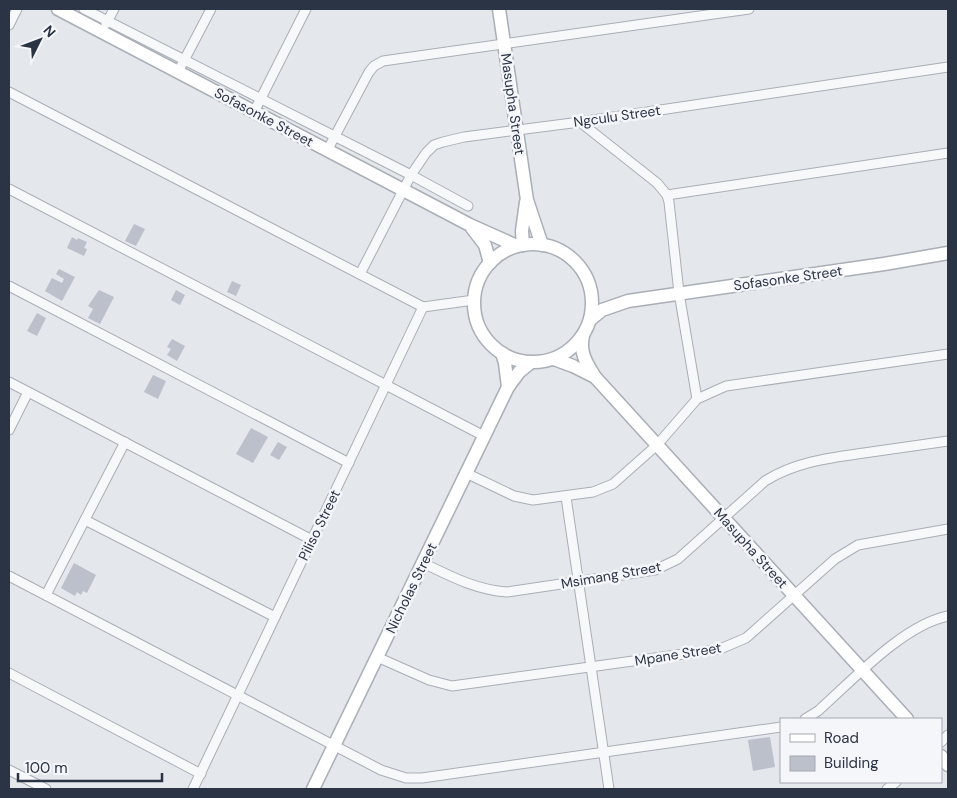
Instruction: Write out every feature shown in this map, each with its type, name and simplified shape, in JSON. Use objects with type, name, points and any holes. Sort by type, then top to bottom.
[{"type":"main road","name":"Sofasonke Street","points":[[58,9],[105,26],[178,72],[470,225],[520,246]]},
{"type":"main road","name":"Masupha Street","points":[[499,9],[527,200],[542,245]]},
{"type":"main road","name":"Masupha Street","points":[[520,246],[527,200]]},
{"type":"main road","name":"Sofasonke Street","points":[[470,225],[485,245],[490,263]]},
{"type":"main road","name":"Sofasonke Street","points":[[542,245],[560,250],[576,262],[587,277],[592,296],[591,319],[583,336],[570,350],[554,359],[542,362],[530,363],[515,360],[502,354],[490,343],[481,330],[475,316],[474,300],[483,272],[503,252],[520,246],[542,245]]},
{"type":"main road","name":"Sofasonke Street","points":[[591,319],[602,310],[628,301],[948,253]]},
{"type":"main road","name":"Sofasonke Street","points":[[592,296],[604,300],[628,301]]},
{"type":"main road","name":"Masupha Street","points":[[583,336],[583,356],[595,377],[906,718]]},
{"type":"main road","points":[[502,354],[508,387]]},
{"type":"main road","name":"Masupha Street","points":[[554,359],[595,377]]},
{"type":"main road","name":"Nicholas Street","points":[[314,789],[508,387],[519,372],[530,363]]},
{"type":"street","points":[[9,25],[17,9]]},
{"type":"street","points":[[84,9],[105,26],[184,59],[412,175],[468,206]]},
{"type":"street","points":[[105,26],[114,9]]},
{"type":"street","points":[[178,72],[211,9]]},
{"type":"street","points":[[254,112],[306,9]]},
{"type":"street","points":[[327,150],[369,72],[378,63],[749,9]]},
{"type":"street","name":"Ngculu Street","points":[[360,274],[403,190],[426,153],[434,145],[464,137],[580,122],[948,67]]},
{"type":"street","points":[[9,92],[423,308],[474,300]]},
{"type":"street","points":[[580,122],[657,183],[667,195],[679,293],[698,399]]},
{"type":"street","points":[[667,195],[948,153]]},
{"type":"street","points":[[9,189],[484,436]]},
{"type":"street","points":[[9,286],[349,463]]},
{"type":"street","name":"Piliso Street","points":[[193,789],[423,308]]},
{"type":"street","points":[[466,473],[524,499],[566,497],[593,492],[613,484],[657,445],[698,399],[726,386],[948,354]]},
{"type":"street","points":[[9,382],[312,540]]},
{"type":"street","points":[[9,430],[28,392]]},
{"type":"street","name":"Msimang Street","points":[[422,563],[473,586],[494,592],[507,592],[656,570],[678,559],[764,481],[780,471],[800,464],[948,441]]},
{"type":"street","points":[[46,595],[125,442]]},
{"type":"street","points":[[566,497],[610,789]]},
{"type":"street","points":[[85,520],[275,618]]},
{"type":"street","name":"Mpane Street","points":[[377,657],[429,680],[452,686],[720,649],[746,638],[835,559],[858,545],[948,529]]},
{"type":"street","points":[[9,576],[381,770],[406,778],[422,778],[780,727]]},
{"type":"street","points":[[807,718],[818,711],[907,634],[934,618],[948,616]]},
{"type":"street","points":[[9,673],[201,774]]},
{"type":"street","points":[[9,770],[46,789]]},
{"type":"building","points":[[134,224],[145,229],[136,246],[125,241]]},
{"type":"building","points":[[72,237],[87,242],[84,248],[87,249],[84,256],[67,248]]},
{"type":"building","points":[[59,269],[75,277],[62,301],[45,291],[52,278],[62,283],[64,279],[56,274]]},
{"type":"building","points":[[232,281],[241,285],[236,296],[227,292]]},
{"type":"building","points":[[99,290],[114,297],[100,324],[88,318],[93,309],[88,306]]},
{"type":"building","points":[[176,290],[185,295],[180,305],[171,300]]},
{"type":"building","points":[[37,313],[46,318],[37,336],[27,331]]},
{"type":"building","points":[[172,339],[185,346],[177,361],[167,355],[171,349],[167,347]]},
{"type":"building","points":[[153,375],[166,381],[158,399],[144,392]]},
{"type":"building","points":[[251,428],[268,437],[253,463],[236,454]]},
{"type":"building","points":[[278,442],[287,447],[279,460],[270,455]]},
{"type":"building","points":[[74,563],[96,575],[87,593],[83,591],[81,595],[77,592],[75,596],[61,588]]},
{"type":"building","points":[[770,737],[775,767],[753,771],[748,740]]}]
